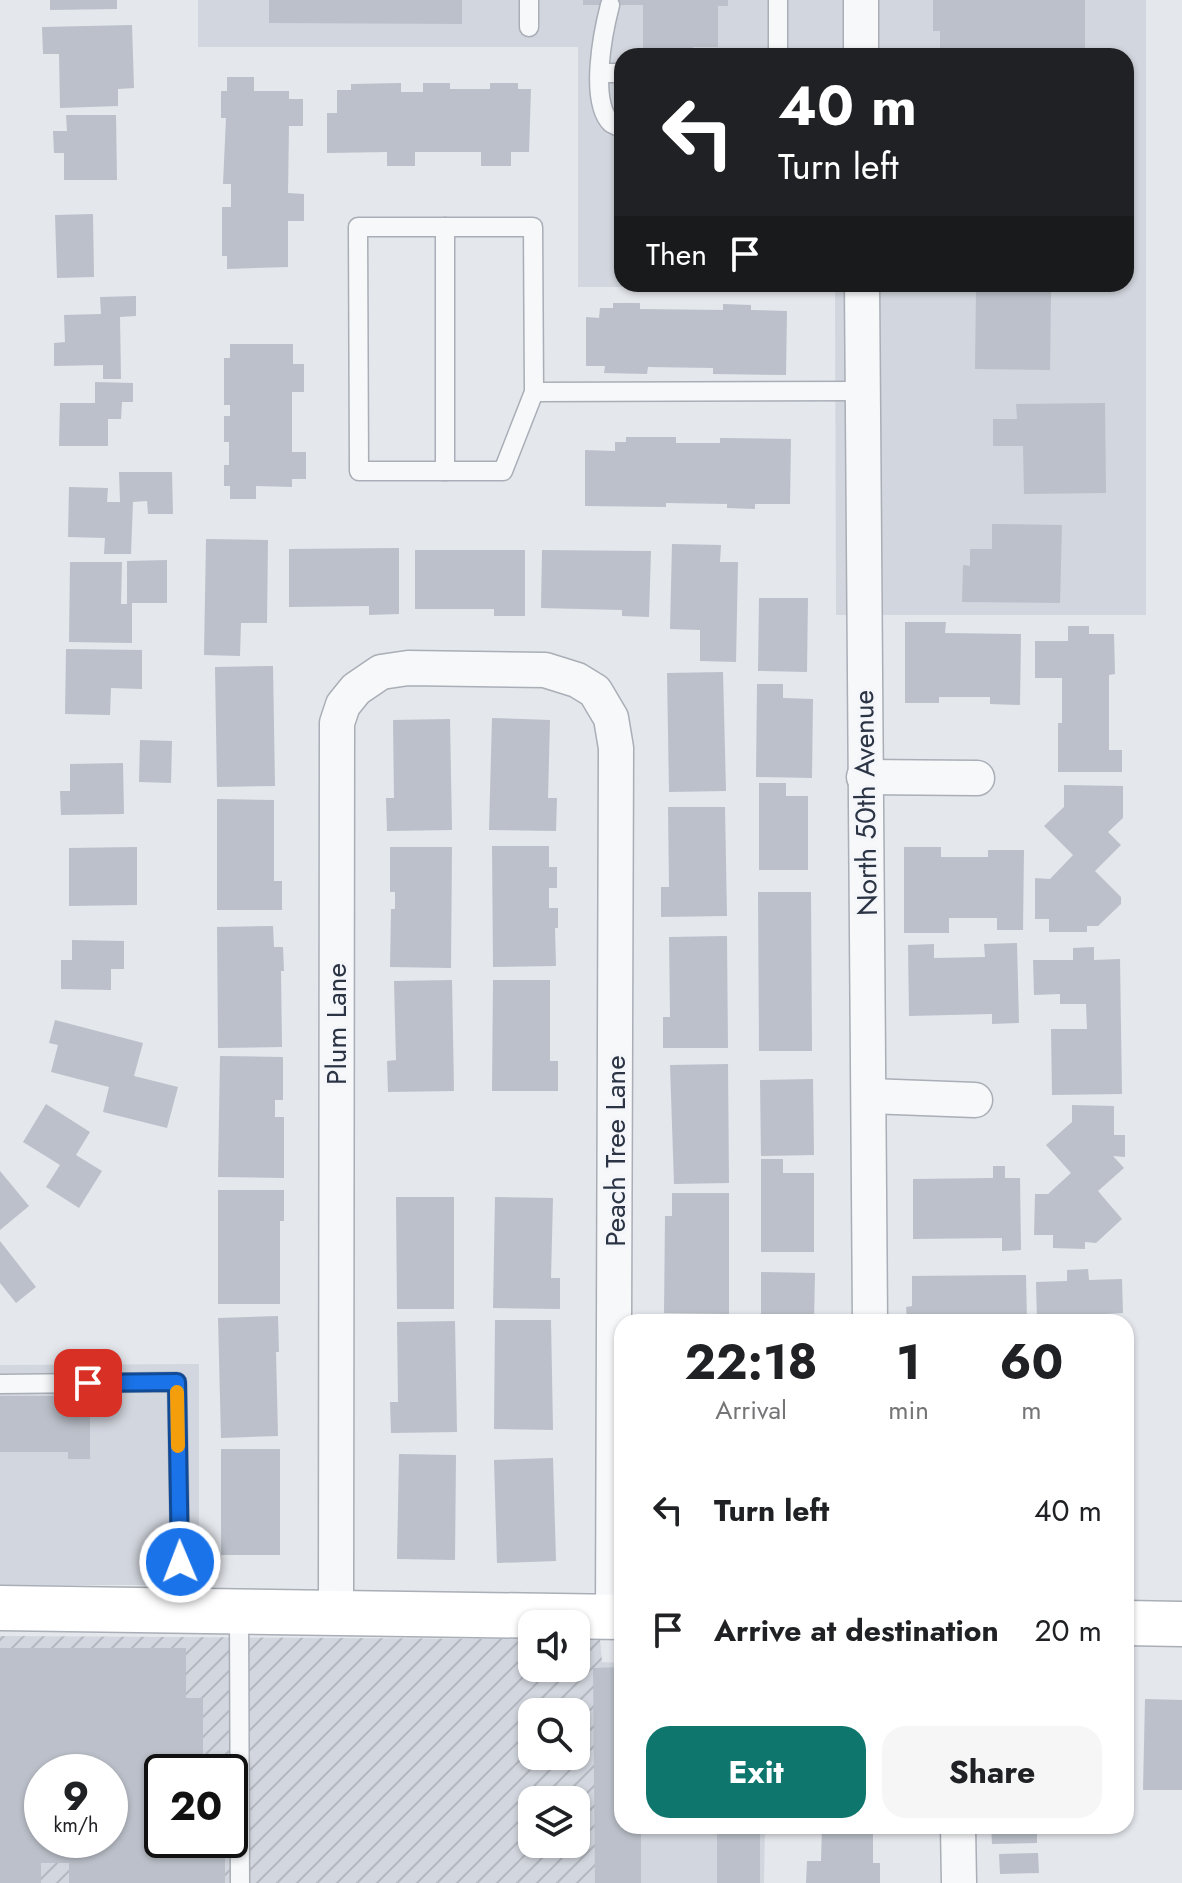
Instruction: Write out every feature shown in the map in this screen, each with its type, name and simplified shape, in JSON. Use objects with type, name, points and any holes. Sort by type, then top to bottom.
[{"type":"street","points":[[861,0],[861,48]]},
{"type":"street","name":"North 50th Avenue","points":[[862,292],[870,1314]]},
{"type":"street","name":"Plum Lane","points":[[336,1613],[337,723],[343,705],[356,689],[381,672],[408,668],[545,670],[577,680],[595,691]]},
{"type":"street","name":"Peach Tree Lane","points":[[595,691],[611,718],[616,748],[617,1314]]},
{"type":"street","points":[[864,777],[977,778]]},
{"type":"street","points":[[869,1096],[975,1100]]},
{"type":"street","points":[[0,1608],[614,1617]]},
{"type":"street","points":[[1134,1623],[1182,1624]]},
{"type":"street","points":[[958,1834],[959,1883]]},
{"type":"lane","points":[[529,0],[529,27]]},
{"type":"lane","points":[[778,0],[778,48]]},
{"type":"lane","points":[[610,5],[603,33],[600,73],[602,104],[614,124]]},
{"type":"lane","points":[[600,73],[614,73]]},
{"type":"lane","points":[[358,227],[533,227],[534,392],[503,471],[359,471],[358,227]]},
{"type":"lane","points":[[445,227],[445,471]]},
{"type":"lane","points":[[534,392],[863,391]]},
{"type":"lane","points":[[0,1384],[177,1382],[181,1611]]},
{"type":"lane","points":[[239,1612],[240,1883]]},
{"type":"shaded area","points":[[198,0],[1146,0],[1146,615],[836,615],[835,292],[1134,292],[1134,48],[614,48],[614,287],[578,287],[578,47],[198,47]]},
{"type":"shaded area","points":[[199,1364],[199,1585],[0,1585],[0,1365]]},
{"type":"shaded area","points":[[0,1636],[518,1639],[518,1682],[590,1682],[590,1639],[600,1639],[600,1883],[0,1883]]},
{"type":"shaded area","points":[[602,1662],[614,1663],[614,1834],[765,1834],[764,1883],[600,1883]]},
{"type":"building","points":[[50,0],[117,0],[117,9],[50,10]]},
{"type":"building","points":[[269,0],[462,0],[462,24],[269,23]]},
{"type":"building","points":[[583,0],[728,0],[728,6],[718,6],[718,47],[693,48],[643,48],[643,5],[583,5]]},
{"type":"building","points":[[933,0],[1085,0],[1085,48],[940,48],[940,31],[933,31]]},
{"type":"building","points":[[132,25],[134,88],[118,89],[118,106],[60,108],[59,54],[43,54],[42,27]]},
{"type":"building","points":[[227,77],[254,77],[254,91],[289,91],[289,99],[303,99],[303,126],[289,126],[288,193],[304,194],[304,221],[288,221],[288,267],[227,269],[227,256],[222,256],[222,207],[231,207],[231,184],[223,184],[226,118],[221,118],[221,91],[227,91]]},
{"type":"building","points":[[401,83],[401,92],[423,92],[423,83],[450,83],[450,89],[490,89],[490,83],[518,83],[518,89],[531,89],[529,152],[511,152],[511,166],[481,166],[481,152],[415,152],[415,166],[387,166],[387,152],[327,153],[327,113],[337,113],[337,90],[351,90],[351,84]]},
{"type":"building","points":[[66,115],[116,115],[117,180],[64,180],[64,153],[54,153],[53,131],[67,131]]},
{"type":"building","points":[[93,214],[94,277],[57,278],[55,215]]},
{"type":"building","points":[[976,292],[1051,292],[1050,370],[975,369]]},
{"type":"building","points":[[136,296],[136,316],[120,317],[121,379],[103,379],[103,365],[54,366],[54,343],[65,342],[64,315],[101,314],[100,297]]},
{"type":"building","points":[[613,303],[640,303],[640,309],[723,310],[723,304],[751,305],[751,310],[787,311],[786,375],[713,374],[713,368],[648,367],[647,374],[604,373],[605,366],[586,366],[586,317],[599,318],[600,308],[613,308]]},
{"type":"building","points":[[230,344],[293,344],[293,364],[304,364],[304,392],[292,392],[292,452],[306,452],[306,479],[292,479],[292,487],[256,486],[256,499],[230,499],[230,486],[224,486],[224,465],[229,465],[229,442],[224,442],[224,416],[230,416],[230,405],[224,405],[224,358],[230,358]]},
{"type":"building","points":[[95,382],[133,383],[133,402],[122,402],[121,419],[108,419],[108,446],[59,446],[60,403],[95,403]]},
{"type":"building","points":[[1105,403],[1106,493],[1024,494],[1023,446],[993,446],[993,419],[1017,419],[1016,404]]},
{"type":"building","points":[[626,437],[676,437],[676,443],[720,443],[720,438],[791,439],[790,504],[755,504],[755,509],[727,508],[727,504],[585,506],[585,450],[615,451],[615,442],[626,442]]},
{"type":"building","points":[[119,472],[172,472],[173,514],[148,514],[147,501],[133,502],[131,554],[104,554],[105,538],[68,537],[69,487],[108,488],[107,502],[120,502]]},
{"type":"building","points":[[992,524],[1062,525],[1060,603],[962,602],[963,565],[970,566],[970,549],[992,549]]},
{"type":"building","points":[[206,539],[268,540],[267,623],[241,623],[240,656],[204,655]]},
{"type":"building","points":[[672,544],[721,545],[720,562],[738,562],[736,662],[700,661],[700,630],[670,629]]},
{"type":"building","points":[[399,548],[399,614],[369,615],[369,606],[289,607],[289,549]]},
{"type":"building","points":[[415,550],[525,550],[525,616],[494,616],[494,609],[415,609]]},
{"type":"building","points":[[542,550],[651,551],[649,617],[622,616],[622,610],[541,608]]},
{"type":"building","points":[[167,560],[167,603],[132,603],[132,643],[69,642],[70,562],[122,562],[121,604],[127,604],[127,561]]},
{"type":"building","points":[[759,598],[808,598],[807,672],[758,671]]},
{"type":"building","points":[[905,622],[946,622],[945,633],[1021,634],[1020,705],[990,704],[990,697],[939,697],[939,703],[905,703]]},
{"type":"building","points":[[1068,626],[1089,626],[1089,634],[1114,634],[1115,674],[1109,675],[1109,750],[1122,750],[1122,772],[1058,772],[1062,678],[1035,678],[1035,641],[1068,641]]},
{"type":"building","points":[[66,649],[142,650],[142,689],[111,688],[110,715],[65,714]]},
{"type":"building","points":[[273,666],[275,786],[217,787],[215,667]]},
{"type":"building","points":[[723,672],[726,791],[669,792],[667,673]]},
{"type":"building","points":[[757,684],[783,684],[783,698],[813,699],[812,778],[756,777]]},
{"type":"building","points":[[492,718],[550,720],[548,798],[557,798],[556,831],[489,830]]},
{"type":"building","points":[[450,719],[452,830],[387,831],[386,798],[394,798],[393,720]]},
{"type":"building","points":[[140,740],[172,741],[171,783],[139,782]]},
{"type":"building","points":[[123,763],[124,814],[61,815],[60,791],[70,791],[70,764]]},
{"type":"building","points":[[759,783],[786,783],[786,796],[808,796],[808,870],[759,870]]},
{"type":"building","points":[[1064,785],[1123,786],[1123,818],[1108,832],[1121,845],[1095,871],[1121,897],[1121,904],[1098,926],[1087,926],[1087,932],[1049,932],[1049,919],[1035,919],[1035,878],[1050,879],[1073,855],[1044,826],[1064,807]]},
{"type":"building","points":[[217,799],[274,800],[274,881],[282,881],[282,910],[217,910]]},
{"type":"building","points":[[668,807],[725,807],[727,916],[661,917],[661,887],[669,887]]},
{"type":"building","points":[[492,846],[549,846],[549,867],[557,867],[557,888],[549,888],[549,908],[558,908],[556,966],[493,967]]},
{"type":"building","points":[[137,847],[137,905],[69,906],[69,848]]},
{"type":"building","points":[[390,847],[452,847],[451,968],[390,967],[391,909],[395,909],[395,892],[390,892]]},
{"type":"building","points":[[904,847],[941,847],[941,857],[988,857],[988,850],[1024,850],[1023,930],[997,930],[997,918],[949,918],[949,933],[904,933]]},
{"type":"building","points":[[758,892],[811,892],[812,1051],[759,1051]]},
{"type":"building","points":[[273,926],[274,947],[283,947],[282,1047],[218,1048],[217,927]]},
{"type":"building","points":[[727,936],[728,1048],[663,1048],[663,1017],[670,1017],[669,937]]},
{"type":"building","points":[[72,940],[124,941],[124,969],[111,969],[111,990],[61,989],[61,960],[72,960]]},
{"type":"building","points":[[1017,943],[1019,1023],[992,1024],[992,1014],[909,1016],[908,945],[934,944],[934,958],[985,957],[984,944]]},
{"type":"building","points":[[1094,947],[1094,960],[1120,959],[1122,1094],[1052,1095],[1051,1029],[1087,1029],[1086,1004],[1060,1004],[1060,994],[1034,995],[1033,960],[1073,960],[1073,948]]},
{"type":"building","points":[[452,980],[454,1091],[388,1092],[387,1061],[396,1060],[394,981]]},
{"type":"building","points":[[493,980],[550,980],[550,1061],[558,1061],[558,1091],[492,1091]]},
{"type":"building","points":[[55,1020],[143,1043],[134,1076],[178,1087],[167,1128],[103,1112],[109,1087],[51,1072],[58,1045],[49,1043]]},
{"type":"building","points":[[220,1056],[283,1057],[283,1100],[275,1100],[275,1117],[284,1117],[284,1178],[218,1177]]},
{"type":"building","points":[[728,1064],[729,1183],[674,1184],[670,1065]]},
{"type":"building","points":[[813,1079],[814,1155],[761,1156],[760,1080]]},
{"type":"building","points":[[46,1104],[90,1132],[76,1155],[102,1171],[79,1208],[46,1187],[60,1165],[23,1142]]},
{"type":"building","points":[[1072,1105],[1114,1106],[1114,1135],[1125,1135],[1125,1157],[1113,1156],[1124,1168],[1098,1191],[1122,1219],[1096,1243],[1085,1242],[1085,1249],[1053,1248],[1053,1235],[1034,1235],[1035,1194],[1048,1194],[1071,1173],[1046,1145],[1072,1122]]},
{"type":"building","points":[[761,1159],[783,1159],[783,1173],[814,1173],[814,1252],[761,1252]]},
{"type":"building","points":[[993,1166],[1005,1166],[1005,1178],[1020,1178],[1021,1250],[1002,1251],[1002,1238],[913,1239],[913,1179],[993,1178]]},
{"type":"building","points":[[0,1171],[29,1206],[0,1230]]},
{"type":"building","points":[[218,1190],[284,1190],[284,1221],[280,1221],[280,1304],[218,1304]]},
{"type":"building","points":[[672,1193],[729,1193],[729,1314],[664,1313],[665,1216],[672,1216]]},
{"type":"building","points":[[396,1197],[454,1197],[454,1309],[397,1309]]},
{"type":"building","points":[[495,1197],[553,1198],[551,1278],[560,1278],[560,1309],[493,1308]]},
{"type":"building","points":[[0,1241],[36,1287],[16,1303],[0,1283]]},
{"type":"building","points":[[1088,1269],[1089,1280],[1122,1279],[1123,1313],[1037,1314],[1036,1282],[1067,1281],[1067,1270]]},
{"type":"building","points":[[761,1272],[815,1273],[814,1314],[761,1314]]},
{"type":"building","points":[[1026,1275],[1027,1314],[906,1314],[906,1307],[912,1306],[912,1276]]},
{"type":"building","points":[[278,1316],[278,1436],[221,1438],[218,1318]]},
{"type":"building","points":[[495,1320],[551,1320],[553,1430],[494,1429]]},
{"type":"building","points":[[455,1321],[457,1432],[391,1433],[390,1402],[398,1402],[397,1322]]},
{"type":"building","points":[[0,1396],[90,1396],[90,1459],[68,1459],[68,1452],[0,1452]]},
{"type":"building","points":[[221,1449],[280,1449],[280,1555],[221,1555]]},
{"type":"building","points":[[399,1454],[456,1455],[455,1560],[397,1559]]},
{"type":"building","points":[[553,1458],[556,1561],[497,1563],[494,1460]]},
{"type":"building","points":[[0,1648],[186,1648],[186,1698],[203,1698],[203,1754],[144,1754],[144,1858],[225,1858],[225,1883],[69,1883],[69,1863],[41,1863],[41,1883],[0,1883]]},
{"type":"building","points":[[614,1667],[614,1834],[641,1834],[641,1883],[595,1883],[593,1668]]},
{"type":"building","points":[[1145,1699],[1182,1700],[1182,1790],[1143,1790]]},
{"type":"building","points":[[717,1834],[760,1834],[760,1883],[717,1883]]},
{"type":"building","points":[[822,1834],[873,1834],[873,1863],[880,1863],[880,1883],[806,1883],[807,1861],[821,1861]]},
{"type":"building","points":[[991,1834],[1037,1834],[1037,1843],[992,1844]]},
{"type":"building","points":[[1038,1853],[1039,1873],[1000,1874],[999,1854]]},
{"type":"slow traffic","points":[[177,1392],[178,1446]]},
{"type":"route","points":[[88,1383],[177,1382],[180,1562]]}]
